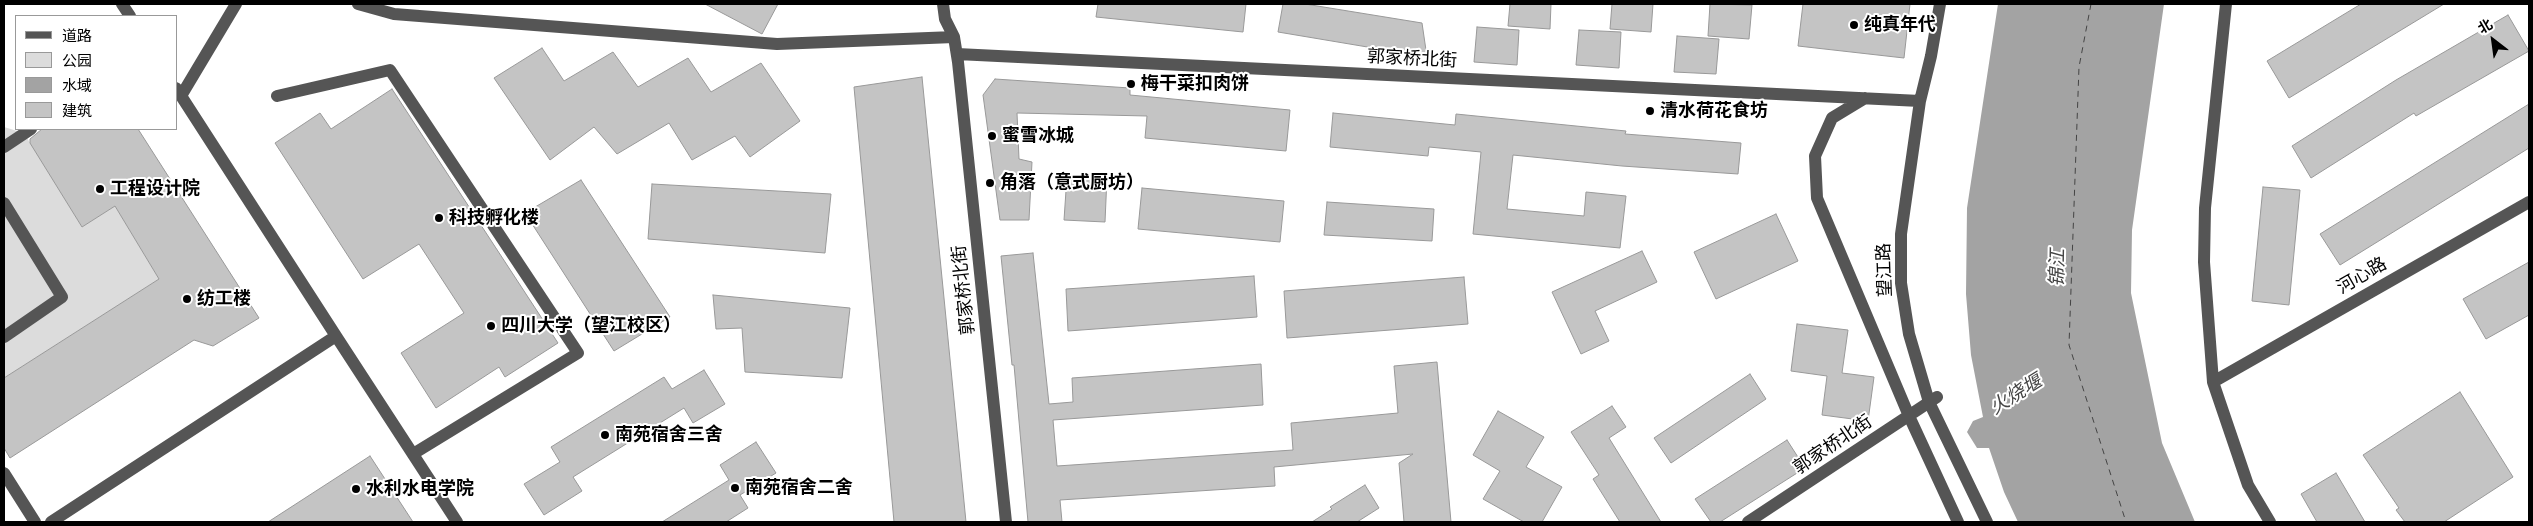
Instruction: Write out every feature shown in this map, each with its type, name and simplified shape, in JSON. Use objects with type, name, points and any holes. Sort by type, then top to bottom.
[{"type":"street","points":[[122,4],[129,15]]},
{"type":"street","points":[[236,4],[179,92],[457,522]]},
{"type":"street","points":[[358,4],[394,14],[777,44],[954,37]]},
{"type":"street","name":"郭家桥北街","points":[[942,4],[945,19],[954,37],[957,54],[1006,522]]},
{"type":"street","name":"望江路","points":[[1940,4],[1932,56],[1920,101],[1902,234],[1901,284],[1909,334],[1933,400],[1987,522]]},
{"type":"street","points":[[2226,4],[2205,208],[2204,262],[2213,382],[2248,485],[2270,522]]},
{"type":"street","name":"郭家桥北街","points":[[957,54],[1920,101]]},
{"type":"street","points":[[277,96],[390,70],[578,353],[413,454]]},
{"type":"street","name":"望江路","points":[[1865,98],[1832,118],[1815,156],[1817,198],[1909,416],[1958,522]]},
{"type":"street","points":[[4,147],[30,130]]},
{"type":"street","name":"河心路","points":[[2213,382],[2529,202]]},
{"type":"street","points":[[4,203],[62,297],[4,337]]},
{"type":"street","points":[[51,522],[336,336]]},
{"type":"street","name":"郭家桥北街","points":[[1748,522],[1933,400]]},
{"type":"street","points":[[4,473],[36,522]]},
{"type":"green space","points":[[4,127],[24,133],[82,227],[115,206],[159,279],[4,378]]},
{"type":"water","points":[[1998,4],[2164,4],[2132,230],[2131,293],[2162,443],[2195,522],[2018,522],[2004,492],[1989,448],[1977,448],[1967,432],[1973,421],[1983,417],[1971,355],[1966,294],[1967,208]]},
{"type":"building","points":[[705,4],[778,4],[762,34]]},
{"type":"building","points":[[1098,4],[1246,4],[1243,32],[1096,17]]},
{"type":"building","points":[[1283,4],[1305,4],[1422,23],[1427,57],[1278,32]]},
{"type":"building","points":[[1510,4],[1551,4],[1550,29],[1508,26]]},
{"type":"building","points":[[1612,4],[1653,4],[1651,32],[1610,29]]},
{"type":"building","points":[[1710,4],[1752,5],[1749,39],[1708,36]]},
{"type":"building","name":"纯真年代","points":[[1803,4],[1910,4],[1904,58],[1798,46]]},
{"type":"building","points":[[2361,4],[2444,4],[2289,98],[2267,61]]},
{"type":"building","points":[[2508,15],[2529,51],[2416,116],[2414,113],[2311,178],[2292,146],[2396,80]]},
{"type":"building","points":[[1477,27],[1519,30],[1517,65],[1474,62]]},
{"type":"building","points":[[1579,30],[1621,32],[1619,68],[1576,65]]},
{"type":"building","points":[[1677,36],[1719,39],[1716,74],[1674,72]]},
{"type":"building","points":[[542,48],[564,81],[613,52],[638,87],[688,58],[711,92],[761,63],[800,121],[750,157],[735,136],[692,160],[669,123],[617,154],[594,127],[550,160],[494,78]]},
{"type":"building","points":[[922,77],[966,522],[894,522],[854,87]]},
{"type":"building","points":[[995,79],[1130,88],[1130,95],[1290,110],[1286,151],[1145,138],[1147,116],[1017,113],[1019,159],[1032,162],[1029,220],[1000,220],[983,95]]},
{"type":"building","name":"科技孵化楼","points":[[392,89],[558,343],[505,377],[499,367],[436,408],[401,353],[464,313],[419,244],[363,279],[275,143],[320,113],[331,129]]},
{"type":"building","points":[[2529,104],[2529,148],[2340,265],[2320,234]]},
{"type":"building","points":[[1333,113],[1455,125],[1456,114],[1626,131],[1625,134],[1741,143],[1738,174],[1622,166],[1513,155],[1507,209],[1584,216],[1586,192],[1626,196],[1620,248],[1473,234],[1481,152],[1429,147],[1428,156],[1330,147]]},
{"type":"building","name":"纺工楼","points":[[41,130],[139,130],[259,318],[213,346],[194,340],[10,458],[4,448],[4,378],[159,279],[115,206],[82,227],[30,143],[30,139]]},
{"type":"building","points":[[1067,176],[1107,177],[1105,222],[1064,220]]},
{"type":"building","points":[[581,180],[670,317],[614,351],[525,213]]},
{"type":"building","points":[[652,184],[831,194],[825,253],[648,239]]},
{"type":"building","points":[[2263,187],[2300,190],[2289,305],[2252,301]]},
{"type":"building","points":[[1142,188],[1284,201],[1280,242],[1138,229]]},
{"type":"building","points":[[1327,202],[1434,209],[1432,241],[1324,235]]},
{"type":"building","points":[[1776,214],[1798,261],[1716,299],[1694,252]]},
{"type":"building","points":[[1642,251],[1657,282],[1595,311],[1609,341],[1581,354],[1552,292]]},
{"type":"building","points":[[1033,253],[1049,404],[1073,402],[1072,378],[1261,364],[1263,405],[1053,420],[1057,466],[1293,450],[1291,423],[1398,413],[1394,366],[1437,362],[1451,522],[1404,522],[1399,463],[1413,454],[1274,467],[1275,486],[1060,500],[1062,522],[1028,522],[1014,365],[1012,365],[1001,256]]},
{"type":"building","points":[[2529,262],[2529,315],[2486,339],[2463,299]]},
{"type":"building","points":[[1254,276],[1257,317],[1068,331],[1066,289]]},
{"type":"building","points":[[1464,277],[1468,324],[1287,338],[1284,291]]},
{"type":"building","points":[[713,295],[850,308],[842,378],[745,372],[742,328],[716,329]]},
{"type":"building","points":[[1797,324],[1848,330],[1842,373],[1874,377],[1868,421],[1822,415],[1827,376],[1791,371]]},
{"type":"building","name":"南苑宿舍三舍","points":[[704,370],[725,404],[693,423],[684,408],[573,477],[582,491],[544,515],[524,484],[560,462],[551,447],[664,377],[672,389]]},
{"type":"building","points":[[1750,374],[1766,399],[1671,463],[1654,438]]},
{"type":"building","points":[[2460,392],[2513,477],[2444,522],[2405,522],[2396,510],[2399,508],[2363,455]]},
{"type":"building","points":[[1612,406],[1626,427],[1609,438],[1661,522],[1620,522],[1593,479],[1599,475],[1571,432]]},
{"type":"building","points":[[1498,411],[1544,437],[1526,467],[1562,487],[1542,522],[1524,522],[1483,499],[1500,471],[1473,455]]},
{"type":"building","points":[[1787,440],[1805,468],[1720,522],[1711,522],[1695,499]]},
{"type":"building","name":"南苑宿舍二舍","points":[[756,442],[776,473],[740,495],[748,508],[726,522],[662,522],[729,480],[720,465]]},
{"type":"building","name":"水利水电学院","points":[[370,456],[413,522],[268,522]]},
{"type":"building","points":[[2336,473],[2365,522],[2317,522],[2301,494]]},
{"type":"building","points":[[1365,485],[1379,508],[1357,522],[1312,522],[1332,509],[1330,507]]},
{"type":"ferry route","points":[[2091,4],[2079,67],[2069,345],[2126,522]]},
{"type":"place","name":"纯真年代","points":[[1854,25]]},
{"type":"place","name":"梅干菜扣肉饼","points":[[1131,84]]},
{"type":"place","name":"清水荷花食坊","points":[[1650,111]]},
{"type":"place","name":"蜜雪冰城","points":[[992,136]]},
{"type":"place","name":"角落（意式厨坊）","points":[[990,183]]},
{"type":"place","name":"工程设计院","points":[[100,189]]},
{"type":"place","name":"科技孵化楼","points":[[439,218]]},
{"type":"place","name":"纺工楼","points":[[187,299]]},
{"type":"place","name":"四川大学（望江校区）","points":[[491,326]]},
{"type":"place","name":"南苑宿舍三舍","points":[[605,435]]},
{"type":"place","name":"南苑宿舍二舍","points":[[735,488]]},
{"type":"place","name":"水利水电学院","points":[[356,489]]},
{"type":"water label","name":"锦江","points":[[2058,268]]},
{"type":"water label","name":"火烧堰","points":[[2016,395]]}]
